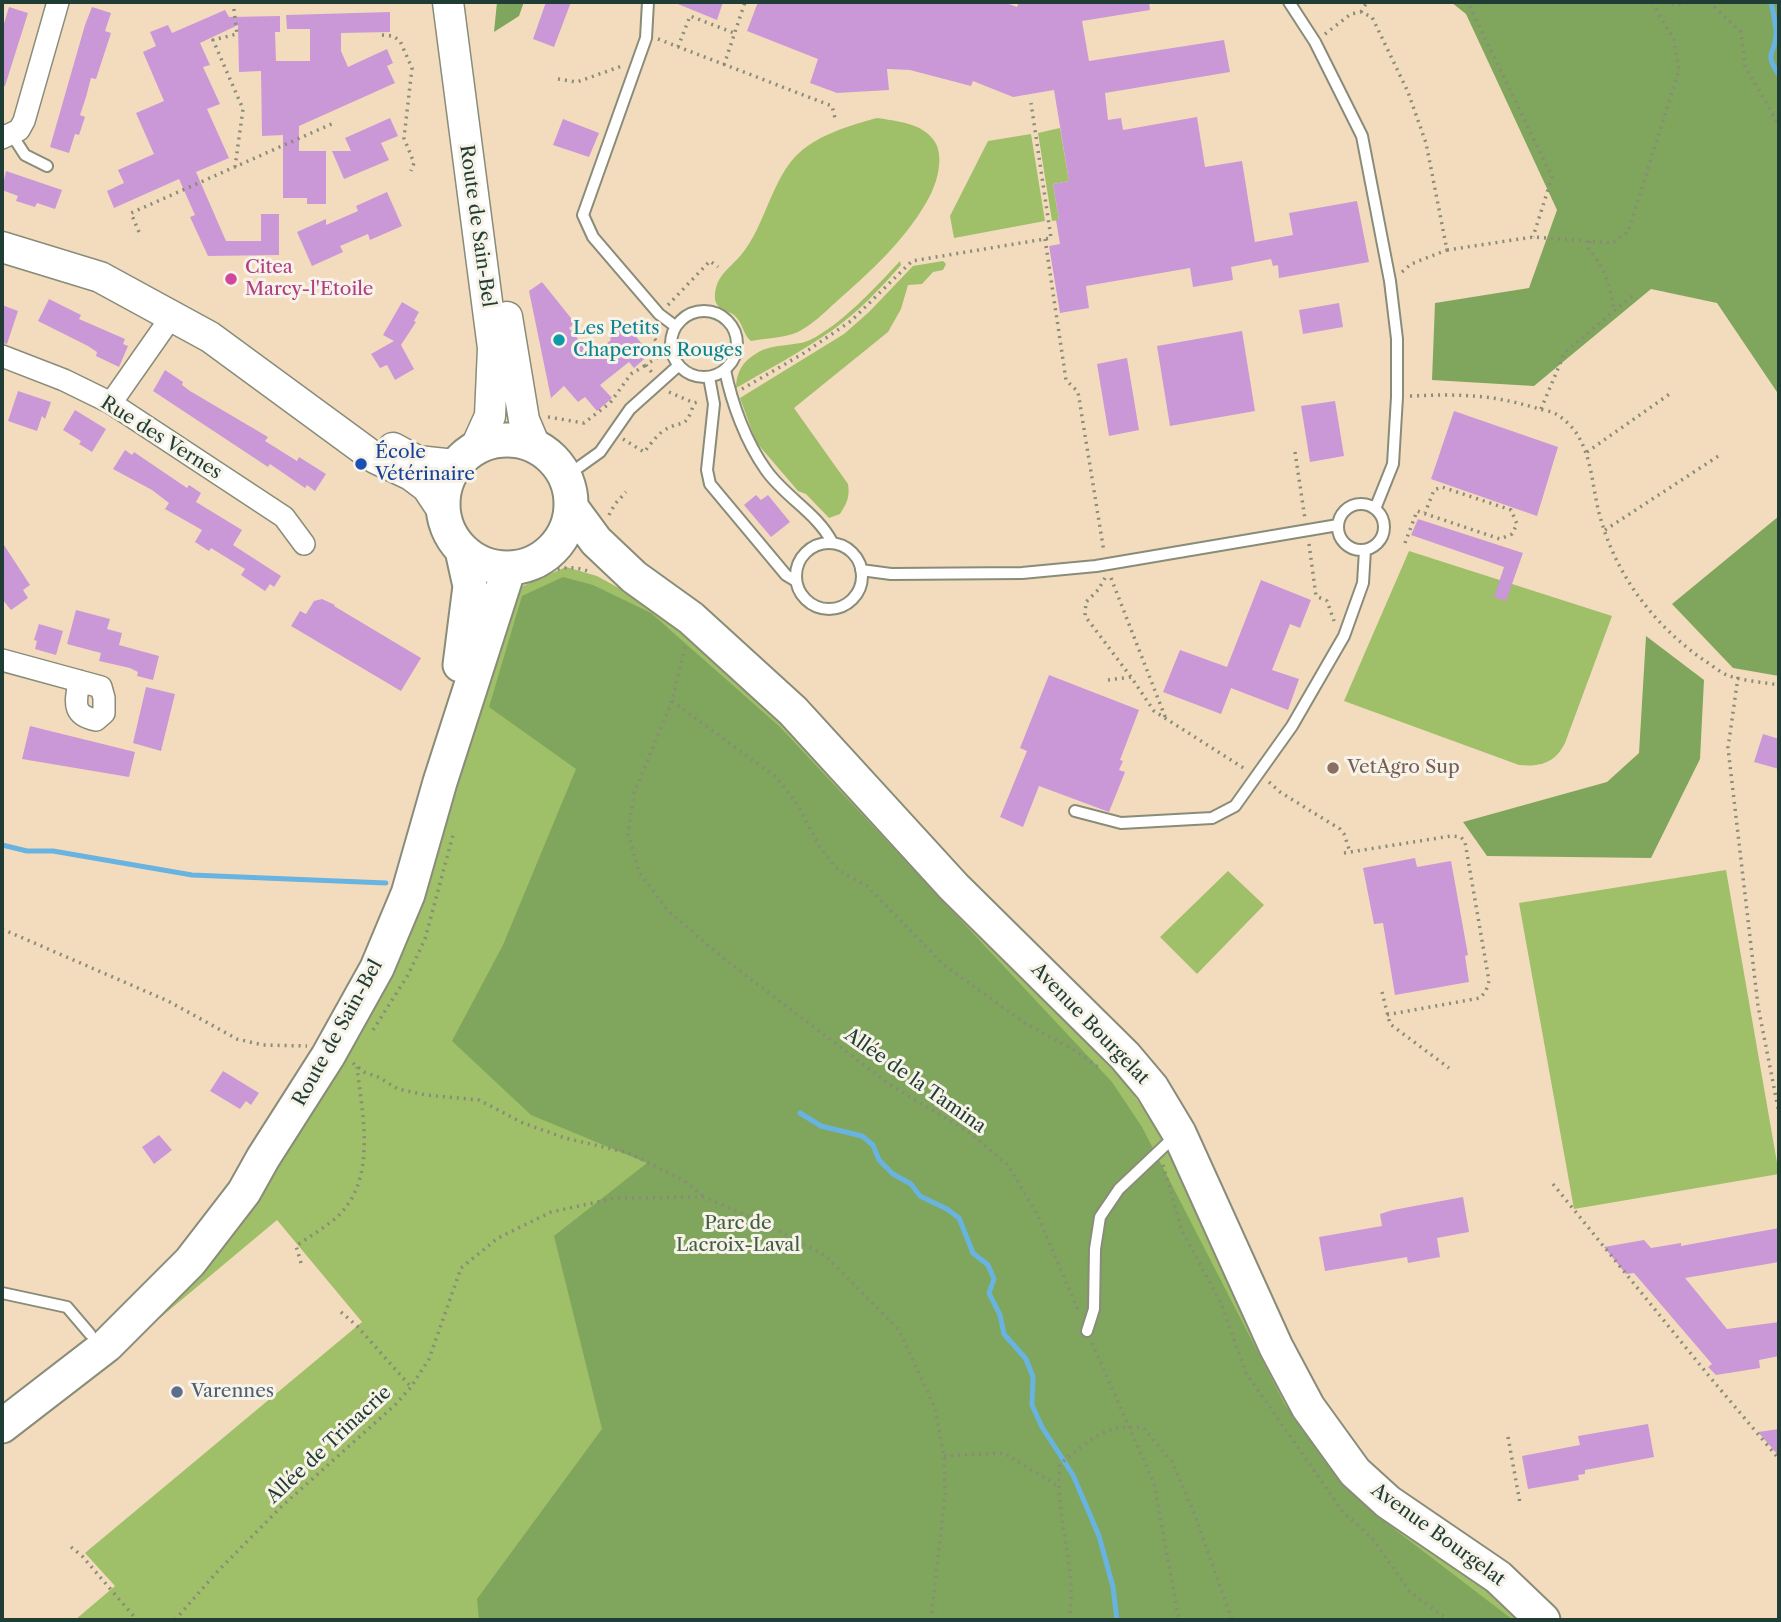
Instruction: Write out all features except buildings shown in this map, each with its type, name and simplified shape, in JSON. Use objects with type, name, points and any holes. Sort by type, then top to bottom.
[{"type":"main road","name":"Route de Sain-Bel","points":[[448,2],[493,348],[491,416],[466,456]]},
{"type":"main road","name":"Route de Sain-Bel","points":[[468,2],[506,308],[530,433]]},
{"type":"main road","points":[[2,231],[102,261],[223,326],[328,407],[380,442],[417,461],[466,456]]},
{"type":"main road","points":[[2,247],[100,277],[210,337],[375,458],[411,475],[428,487],[443,511]]},
{"type":"main road","points":[[530,433],[553,459],[568,492],[568,524],[561,539],[550,552],[516,574],[475,560],[462,550],[449,532],[443,511],[443,495],[447,479],[466,456],[495,440],[515,440],[530,433]]},
{"type":"main road","name":"Avenue Bourgelat","points":[[568,492],[596,541],[634,577],[691,618],[793,711],[954,887],[1125,1056],[1152,1087],[1169,1142],[1282,1359],[1308,1408],[1355,1472],[1388,1502],[1498,1577],[1544,1620]]},
{"type":"main road","name":"Route de Sain-Bel","points":[[440,782],[446,729],[463,651],[470,586],[462,550]]},
{"type":"main road","name":"Avenue Bourgelat","points":[[550,552],[609,572],[634,577]]},
{"type":"main road","name":"Route de Sain-Bel","points":[[2,1402],[90,1334],[172,1258],[233,1187],[262,1158],[343,1061],[411,885],[440,782],[516,574]]},
{"type":"main road","name":"Route de Sain-Bel","points":[[2,1426],[107,1345],[155,1299],[190,1262],[244,1192],[262,1158]]},
{"type":"street","points":[[7,136],[19,130],[24,121],[58,2]]},
{"type":"street","points":[[457,2],[464,60],[475,67]]},
{"type":"street","points":[[111,404],[172,316]]},
{"type":"street","name":"Rue des Vernes","points":[[2,356],[64,380],[111,404],[285,516],[304,544]]},
{"type":"street","points":[[2,660],[79,681]]},
{"type":"lane","points":[[648,2],[646,35],[583,215],[593,237],[659,314],[675,326]]},
{"type":"lane","points":[[1289,2],[1315,42],[1362,136],[1390,281],[1397,339],[1393,464],[1375,509]]},
{"type":"lane","points":[[7,136],[25,155],[47,166]]},
{"type":"lane","points":[[698,311],[718,314],[726,319],[733,327],[737,347],[731,363],[725,370],[709,377],[692,376],[678,366],[670,346],[675,326],[689,313],[698,311]]},
{"type":"lane","points":[[568,492],[629,409],[678,366]]},
{"type":"lane","points":[[725,370],[744,428],[766,471],[825,530],[832,542]]},
{"type":"lane","points":[[709,377],[713,399],[707,470],[710,484],[786,575],[796,581]]},
{"type":"lane","points":[[1355,505],[1369,505],[1375,509],[1383,521],[1382,536],[1372,547],[1365,550],[1351,548],[1345,544],[1338,532],[1343,512],[1355,505]]},
{"type":"lane","points":[[861,570],[891,574],[1021,573],[1106,565],[1338,525]]},
{"type":"lane","points":[[832,542],[851,551],[861,570],[858,592],[840,607],[829,609],[817,607],[807,601],[796,581],[799,561],[804,553],[812,547],[832,542]]},
{"type":"lane","points":[[1075,811],[1121,824],[1212,818],[1235,806],[1292,726],[1344,636],[1363,583],[1365,550]]},
{"type":"lane","points":[[1087,1331],[1094,1309],[1095,1249],[1100,1217],[1119,1189],[1169,1142]]},
{"type":"lane","points":[[2,1293],[67,1307],[90,1334]]},
{"type":"path","points":[[233,2],[237,34],[213,40],[243,109],[235,167]]},
{"type":"path","points":[[724,65],[745,2]]},
{"type":"path","points":[[1361,12],[1367,2]]},
{"type":"path","points":[[1464,2],[1470,7],[1552,177],[1533,237]]},
{"type":"path","points":[[1390,281],[1411,264],[1447,250],[1533,237],[1612,243],[1628,232],[1679,70],[1674,40],[1652,2]]},
{"type":"path","points":[[1665,2],[1675,5],[1693,2]]},
{"type":"path","points":[[1709,2],[1741,32],[1745,66],[1779,125]]},
{"type":"path","points":[[1315,42],[1351,14],[1361,12],[1372,17],[1408,92],[1426,143],[1447,250]]},
{"type":"path","points":[[678,47],[690,16],[734,33]]},
{"type":"path","points":[[382,35],[393,36],[400,41],[412,68],[404,138],[414,163],[411,171]]},
{"type":"path","points":[[646,35],[832,106],[836,122]]},
{"type":"path","points":[[558,79],[577,82],[638,60]]},
{"type":"path","points":[[732,395],[804,353],[851,321],[912,261],[1051,237],[1031,103]]},
{"type":"path","points":[[139,232],[131,214],[336,122]]},
{"type":"path","points":[[1045,239],[1066,380],[1078,392],[1107,574],[1098,590],[1086,602],[1085,616],[1154,711],[1255,776]]},
{"type":"path","points":[[1590,242],[1588,248],[1599,261],[1609,281],[1614,311]]},
{"type":"path","points":[[530,433],[538,416],[584,423],[610,402],[631,374],[658,357],[661,347],[646,328],[710,261],[718,267]]},
{"type":"path","points":[[1541,409],[1565,352],[1632,296]]},
{"type":"path","points":[[646,365],[665,390],[694,403],[713,399]]},
{"type":"path","points":[[1587,452],[1671,393]]},
{"type":"path","points":[[1397,397],[1463,394],[1514,401],[1556,414],[1576,432],[1587,452],[1599,514],[1605,530],[1632,588],[1652,616],[1680,644],[1726,675],[1779,685]]},
{"type":"path","points":[[654,439],[664,430],[682,425],[689,419],[694,403]]},
{"type":"path","points":[[1295,452],[1307,530]]},
{"type":"path","points":[[1605,530],[1720,455]]},
{"type":"path","points":[[1405,543],[1417,511],[1500,539],[1512,534],[1517,524],[1511,510],[1442,486],[1434,490],[1425,513]]},
{"type":"path","points":[[1106,565],[1166,719]]},
{"type":"path","points":[[516,574],[569,566],[592,573]]},
{"type":"path","name":"Allée de la Tamina","points":[[691,618],[672,701],[634,793],[628,833],[639,872],[668,911],[723,958],[890,1084],[967,1131],[1009,1165],[1037,1214],[1154,1483],[1179,1620]]},
{"type":"path","points":[[1108,680],[1131,677]]},
{"type":"path","points":[[1738,677],[1728,748],[1758,1006],[1779,1113]]},
{"type":"path","points":[[672,701],[776,777],[797,804],[821,849],[838,870],[867,886],[944,965],[1025,1023],[1100,1068]]},
{"type":"path","points":[[368,1035],[408,975],[425,939],[455,828]]},
{"type":"path","points":[[1344,853],[1451,836],[1461,838],[1465,842],[1489,981],[1486,991],[1480,998],[1386,1015]]},
{"type":"path","points":[[2,929],[168,1001],[236,1039],[263,1045],[317,1048],[398,1088],[426,1096],[479,1100],[523,1123],[554,1135],[629,1153],[683,1180],[704,1197]]},
{"type":"path","points":[[1382,992],[1390,1024],[1449,1068]]},
{"type":"path","points":[[301,1263],[296,1246],[340,1213],[356,1189],[364,1159],[362,1113],[343,1061]]},
{"type":"path","points":[[1169,1142],[1182,1231],[1221,1303],[1246,1373],[1343,1512],[1372,1538],[1411,1593],[1449,1620]]},
{"type":"path","points":[[1553,1184],[1779,1459]]},
{"type":"path","name":"Allée de Trinacrie","points":[[175,1620],[216,1573],[282,1506],[395,1405],[411,1387],[429,1359],[461,1268],[498,1238],[551,1212],[616,1198],[704,1197],[764,1223],[826,1256],[899,1330],[935,1408],[944,1456],[945,1494],[931,1620]]},
{"type":"path","points":[[341,1312],[357,1326],[411,1387]]},
{"type":"path","points":[[1069,1620],[1071,1575],[1058,1486],[1060,1464],[1096,1435],[1128,1426],[1144,1427],[1172,1462],[1193,1510],[1232,1620]]},
{"type":"path","points":[[1508,1437],[1520,1503]]},
{"type":"path","points":[[944,1456],[1004,1453],[1058,1486]]},
{"type":"path","points":[[71,1547],[82,1556],[137,1620]]},
{"type":"green space","points":[[497,2],[524,2],[519,16],[494,32]]},
{"type":"green space","points":[[1451,2],[1779,2],[1779,395],[1717,303],[1651,289],[1534,386],[1432,380],[1435,303],[1529,288],[1557,210],[1466,14]]},
{"type":"green space","points":[[877,118],[917,127],[935,142],[939,156],[938,173],[926,203],[885,256],[813,322],[793,334],[751,341],[737,318],[716,302],[715,291],[720,279],[749,244],[782,175],[799,153],[826,135]]},
{"type":"green space","points":[[1060,128],[1069,181],[1053,184],[1059,220],[1052,221],[1038,133]]},
{"type":"green space","points":[[1031,134],[1045,221],[954,238],[950,216],[988,141]]},
{"type":"green space","points":[[900,261],[901,265],[886,282],[843,322],[736,388],[739,372],[752,356],[770,348],[804,342],[822,333],[858,305]]},
{"type":"green space","points":[[943,261],[946,264],[943,270],[933,272],[922,284],[908,285],[901,309],[888,332],[794,408],[848,484],[848,496],[840,514],[829,518],[806,494],[798,491],[756,442],[740,398],[844,334],[913,266]]},
{"type":"green space","points":[[1779,516],[1779,676],[1733,668],[1672,604]]},
{"type":"green space","points":[[1409,551],[1612,616],[1565,743],[1552,759],[1541,764],[1519,765],[1344,701]]},
{"type":"green space","name":"Parc de Lacroix-Laval","points":[[566,567],[597,576],[655,608],[781,720],[1126,1084],[1156,1126],[1289,1401],[1527,1620],[75,1620],[115,1586],[85,1553],[362,1322],[277,1220],[155,1322],[146,1316],[353,1036],[516,589]]},
{"type":"green space","name":"Parc de Lacroix-Laval","points":[[563,577],[593,585],[651,613],[780,727],[1112,1082],[1142,1127],[1285,1405],[1329,1467],[1372,1512],[1513,1620],[479,1620],[477,1599],[602,1429],[554,1236],[647,1163],[531,1115],[452,1041],[503,945],[576,769],[489,707],[522,596]]},
{"type":"green space","points":[[1646,636],[1704,680],[1700,759],[1651,858],[1487,856],[1463,822],[1607,782],[1639,753]]},
{"type":"green space","points":[[1726,870],[1779,1174],[1574,1209],[1519,903]]},
{"type":"green space","points":[[1228,871],[1264,905],[1197,974],[1160,937]]},
{"type":"waterway","points":[[1771,2],[1776,31],[1771,56],[1779,75]]},
{"type":"waterway","points":[[2,845],[192,875],[386,883]]},
{"type":"waterway","points":[[800,1113],[821,1126],[862,1136],[873,1145],[879,1160],[893,1174],[911,1184],[920,1196],[959,1218],[973,1253],[988,1265],[994,1279],[989,1293],[1000,1315],[1004,1334],[1026,1359],[1033,1377],[1032,1405],[1042,1427],[1073,1475],[1099,1536],[1113,1587],[1117,1620]]},
{"type":"place","name":"Citea Marcy-l'Etoile","points":[[231,279]]},
{"type":"place","name":"Les Petits Chaperons Rouges","points":[[559,340]]},
{"type":"place","name":"École Vétérinaire","points":[[361,464]]},
{"type":"place","name":"VetAgro Sup","points":[[1333,768]]},
{"type":"place","name":"Varennes","points":[[177,1392]]}]
